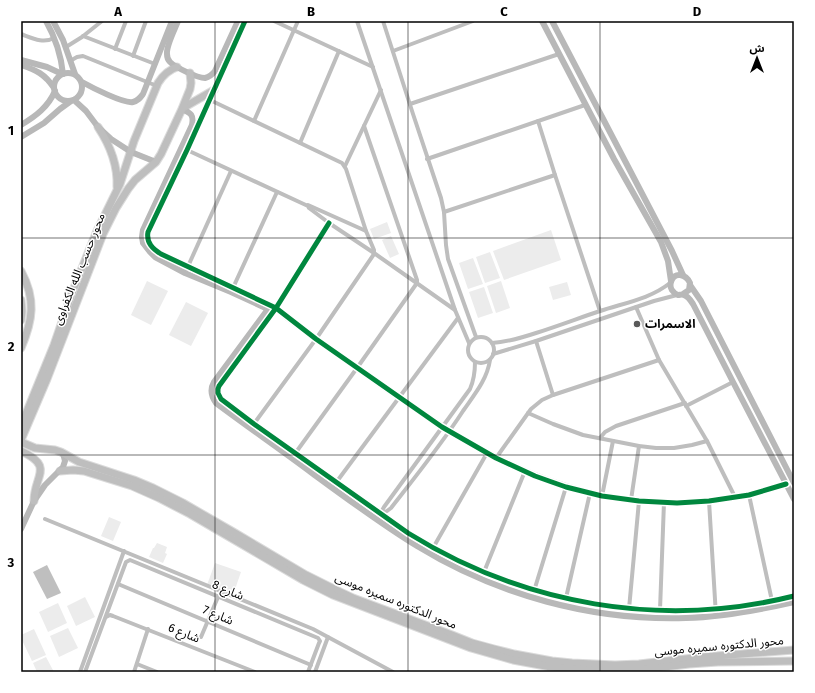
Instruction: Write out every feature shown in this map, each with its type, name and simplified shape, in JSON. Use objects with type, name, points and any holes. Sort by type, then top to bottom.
[{"type":"main road","name":"محور حسب الله الكفراوى","points":[[21,441],[72,293],[103,218],[117,191],[134,141],[160,80],[170,70],[177,67]]},
{"type":"main road","name":"محور حسب الله الكفراوى","points":[[21,426],[30,413],[60,347],[97,247],[109,221],[131,184],[156,162],[161,154],[191,86],[190,73]]},
{"type":"main road","points":[[182,109],[214,90]]},
{"type":"main road","points":[[98,127],[110,147],[115,161],[117,191]]},
{"type":"main road","points":[[21,271],[28,289],[31,310],[28,331],[21,348]]},
{"type":"main road","points":[[21,300],[21,320]]},
{"type":"main road","name":"محور الدكتوره سميره موسى","points":[[21,441],[35,448],[55,450],[64,453],[79,462],[134,480],[168,496],[306,575],[353,598],[466,640],[501,651],[552,661],[615,665],[794,650]]},
{"type":"main road","points":[[21,451],[37,460],[40,467],[40,474],[34,493],[34,501]]},
{"type":"main road","name":"محور الدكتوره سميره موسى","points":[[60,471],[84,471],[132,486],[190,514],[303,580],[333,595],[471,648],[513,660],[551,667],[592,670],[639,670],[718,662],[794,661]]},
{"type":"street","points":[[46,21],[59,53],[63,74]]},
{"type":"street","points":[[53,21],[66,47],[75,74],[82,82],[124,101],[131,102],[141,97],[172,21]]},
{"type":"street","points":[[66,47],[102,21]]},
{"type":"street","points":[[115,49],[126,21]]},
{"type":"street","points":[[133,56],[146,21]]},
{"type":"street","points":[[178,21],[167,52],[169,60],[177,67],[205,78],[214,74],[238,21]]},
{"type":"street","points":[[147,245],[148,232],[246,21]]},
{"type":"street","points":[[274,21],[373,67]]},
{"type":"street","points":[[254,121],[298,21]]},
{"type":"street","points":[[357,21],[455,310],[469,343]]},
{"type":"street","points":[[383,21],[441,198],[444,212],[448,259],[476,337]]},
{"type":"street","points":[[393,51],[473,21]]},
{"type":"street","points":[[542,21],[614,159],[661,242],[668,262],[670,286],[672,291],[689,299],[693,304],[794,499]]},
{"type":"street","points":[[552,21],[675,256],[683,275]]},
{"type":"street","points":[[21,34],[42,40],[54,38]]},
{"type":"street","points":[[83,36],[155,64]]},
{"type":"street","points":[[300,143],[339,51]]},
{"type":"street","points":[[410,104],[559,54]]},
{"type":"street","points":[[70,61],[77,57],[83,56],[157,86]]},
{"type":"street","points":[[21,60],[47,67],[63,74]]},
{"type":"street","points":[[21,65],[40,72],[55,89],[58,96],[62,99],[72,100],[86,111],[98,127],[111,139],[131,152],[156,162]]},
{"type":"street","points":[[21,125],[33,117],[50,100],[55,89],[57,78],[63,74],[75,74]]},
{"type":"street","points":[[21,137],[44,123],[60,109],[79,96],[82,91],[82,82]]},
{"type":"street","points":[[345,166],[381,90]]},
{"type":"street","points":[[210,100],[339,161],[345,166],[366,231],[374,250],[374,253],[316,339],[252,426]]},
{"type":"street","points":[[427,159],[585,105]]},
{"type":"street","points":[[182,109],[191,114],[193,118],[192,125],[143,230],[142,239],[155,257],[185,273],[232,290]]},
{"type":"street","points":[[538,121],[600,311]]},
{"type":"street","points":[[294,455],[417,283],[364,126]]},
{"type":"street","points":[[187,150],[366,231]]},
{"type":"street","points":[[614,159],[622,154]]},
{"type":"street","points":[[185,273],[232,171]]},
{"type":"street","points":[[444,212],[555,175]]},
{"type":"street","points":[[232,290],[277,192]]},
{"type":"street","points":[[308,206],[329,223],[455,310]]},
{"type":"street","points":[[329,223],[219,386],[218,396],[252,426],[430,554],[497,585],[546,601],[597,612],[641,617],[686,618],[772,602],[794,596]]},
{"type":"street","points":[[147,245],[159,253],[232,290],[272,308],[442,427],[496,458],[535,476],[566,487],[602,496],[639,501],[677,503],[709,501],[749,495],[786,484]]},
{"type":"street","points":[[492,343],[514,340],[651,295],[664,288],[677,275],[683,275],[688,278],[690,285],[700,301],[794,483]]},
{"type":"street","points":[[493,354],[654,301],[681,295],[688,292],[690,285]]},
{"type":"street","points":[[636,307],[659,360],[707,441],[735,497]]},
{"type":"street","points":[[334,485],[458,318]]},
{"type":"street","points":[[378,516],[391,508],[450,431],[483,381],[493,354],[494,347],[489,340],[484,337],[476,337],[469,343],[467,352],[470,358],[478,363],[484,363],[490,360]]},
{"type":"street","points":[[536,341],[552,395]]},
{"type":"street","points":[[496,458],[528,413],[538,403],[552,395],[659,360]]},
{"type":"street","points":[[378,516],[470,389],[474,380],[475,362]]},
{"type":"street","points":[[600,438],[605,432],[616,426],[686,404],[733,382]]},
{"type":"street","points":[[528,413],[568,430],[638,446],[674,448],[707,441]]},
{"type":"street","points":[[602,496],[613,441]]},
{"type":"street","points":[[631,500],[638,446]]},
{"type":"street","points":[[21,529],[34,501],[45,485],[63,467],[64,453]]},
{"type":"street","points":[[433,548],[487,453]]},
{"type":"street","points":[[484,572],[525,471]]},
{"type":"street","points":[[534,591],[566,487]]},
{"type":"street","points":[[566,598],[590,493]]},
{"type":"street","points":[[749,495],[772,602]]},
{"type":"street","points":[[629,609],[639,501]]},
{"type":"street","points":[[709,501],[716,612]]},
{"type":"street","points":[[660,610],[664,502]]},
{"type":"street","points":[[45,519],[313,629],[393,672]]},
{"type":"street","points":[[406,536],[484,572],[534,591],[598,605],[629,609],[716,612],[765,609],[794,602]]},
{"type":"street","points":[[80,672],[124,551]]},
{"type":"street","name":"شارع 8","points":[[118,584],[126,562],[131,560],[318,638],[320,640],[311,665]]},
{"type":"street","points":[[85,672],[118,584]]},
{"type":"street","name":"شارع 7","points":[[118,584],[311,665]]},
{"type":"street","points":[[201,637],[218,597]]},
{"type":"street","points":[[597,612],[598,605]]},
{"type":"street","points":[[102,611],[106,615]]},
{"type":"street","name":"شارع 6","points":[[106,615],[110,615],[148,629],[255,672]]},
{"type":"street","points":[[134,672],[148,629]]},
{"type":"street","points":[[315,672],[328,637]]},
{"type":"street","points":[[137,664],[157,672]]},
{"type":"street","points":[[308,672],[311,665]]},
{"type":"shaded area","points":[[387,222],[391,233],[374,239],[370,229]]},
{"type":"shaded area","points":[[551,230],[561,260],[504,280],[493,251]]},
{"type":"shaded area","points":[[391,236],[399,254],[390,258],[382,240]]},
{"type":"shaded area","points":[[490,252],[500,278],[485,283],[476,257]]},
{"type":"shaded area","points":[[473,258],[483,284],[468,289],[459,263]]},
{"type":"shaded area","points":[[147,281],[168,291],[151,325],[131,315]]},
{"type":"shaded area","points":[[501,281],[510,308],[496,313],[487,286]]},
{"type":"shaded area","points":[[567,282],[571,295],[553,300],[549,287]]},
{"type":"shaded area","points":[[484,287],[493,313],[478,318],[469,292]]},
{"type":"shaded area","points":[[186,302],[208,313],[191,346],[169,335]]},
{"type":"shaded area","points":[[109,517],[121,522],[113,541],[101,536]]},
{"type":"shaded area","points":[[157,543],[167,547],[165,553],[167,554],[163,563],[149,557]]},
{"type":"shaded area","points":[[215,563],[241,572],[233,595],[207,585]]},
{"type":"shaded area","points":[[47,565],[61,593],[47,599],[33,572]]},
{"type":"shaded area","points":[[85,597],[95,617],[76,626],[67,606]]},
{"type":"shaded area","points":[[58,603],[67,623],[48,632],[39,612]]},
{"type":"shaded area","points":[[68,628],[78,648],[59,657],[50,636]]},
{"type":"shaded area","points":[[34,629],[46,655],[32,661],[21,635]]},
{"type":"shaded area","points":[[46,657],[54,672],[37,672],[33,663]]},
{"type":"cycle path","points":[[245,21],[148,232],[149,242],[155,250],[276,308],[316,339],[442,427],[496,458],[535,476],[566,487],[602,496],[639,501],[677,503],[709,501],[749,495],[786,484]]},
{"type":"cycle path","points":[[329,223],[276,308],[219,386],[218,393],[221,399],[408,533],[452,558],[499,578],[546,593],[595,604],[644,610],[694,610],[744,606],[794,596]]},
{"type":"place","name":"الاسمرات","points":[[637,324]]}]
